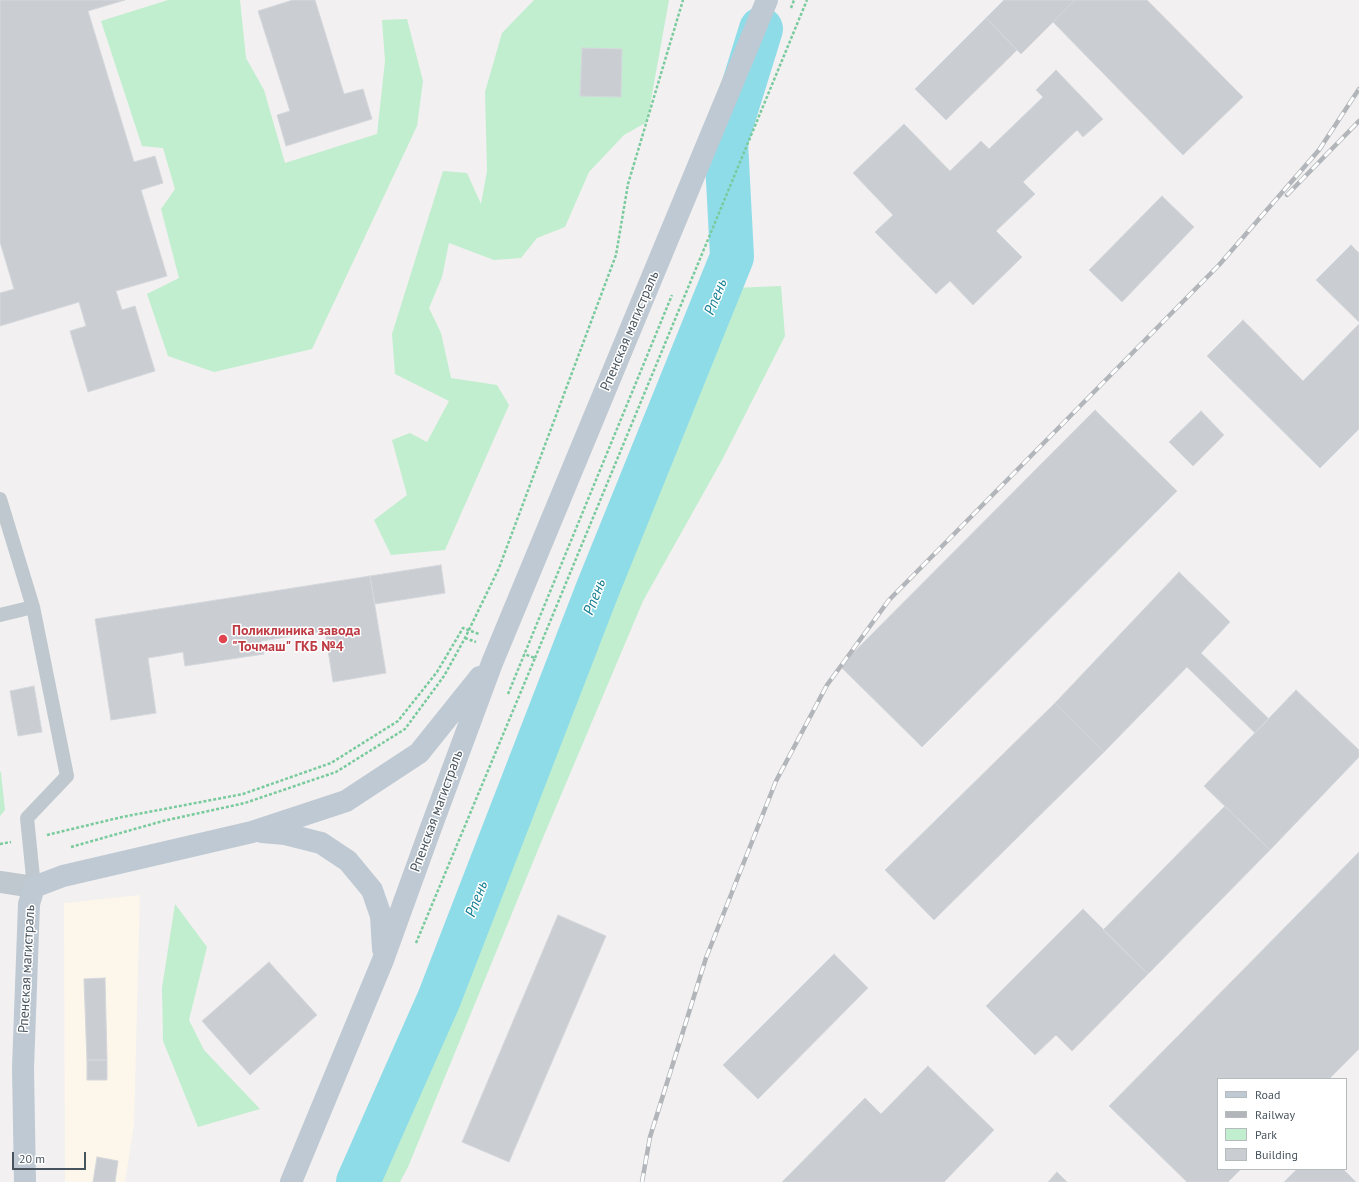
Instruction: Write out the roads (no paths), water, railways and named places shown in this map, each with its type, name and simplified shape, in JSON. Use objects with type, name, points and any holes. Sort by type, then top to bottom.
[{"type":"main road","name":"Рпенская магистраль","points":[[291,1182],[384,960],[491,650],[656,269],[767,0]]},
{"type":"main road","name":"Рпенская магистраль","points":[[25,1182],[23,1068],[29,904],[34,887],[62,876],[252,832],[346,801],[419,753],[491,650]]},
{"type":"main road","name":"Рпенская магистраль","points":[[252,832],[285,834],[321,843],[348,861],[372,890],[381,916],[384,960]]},
{"type":"street","points":[[0,882],[34,887]]},
{"type":"lane","points":[[0,499],[33,607],[67,776],[27,818],[34,887]]},
{"type":"lane","points":[[0,615],[33,607]]},
{"type":"waterway","name":"Рпень","points":[[358,1182],[439,999],[598,588],[732,257],[726,142],[761,29]]},
{"type":"railway","points":[[642,1182],[650,1137],[706,958],[776,781],[827,685],[889,600],[1219,265],[1319,150],[1359,89]]},
{"type":"railway","points":[[1287,195],[1359,121]]},
{"type":"place","name":"Поликлиника завода \"Точмаш\" ГКБ №4","points":[[223,639]]}]
